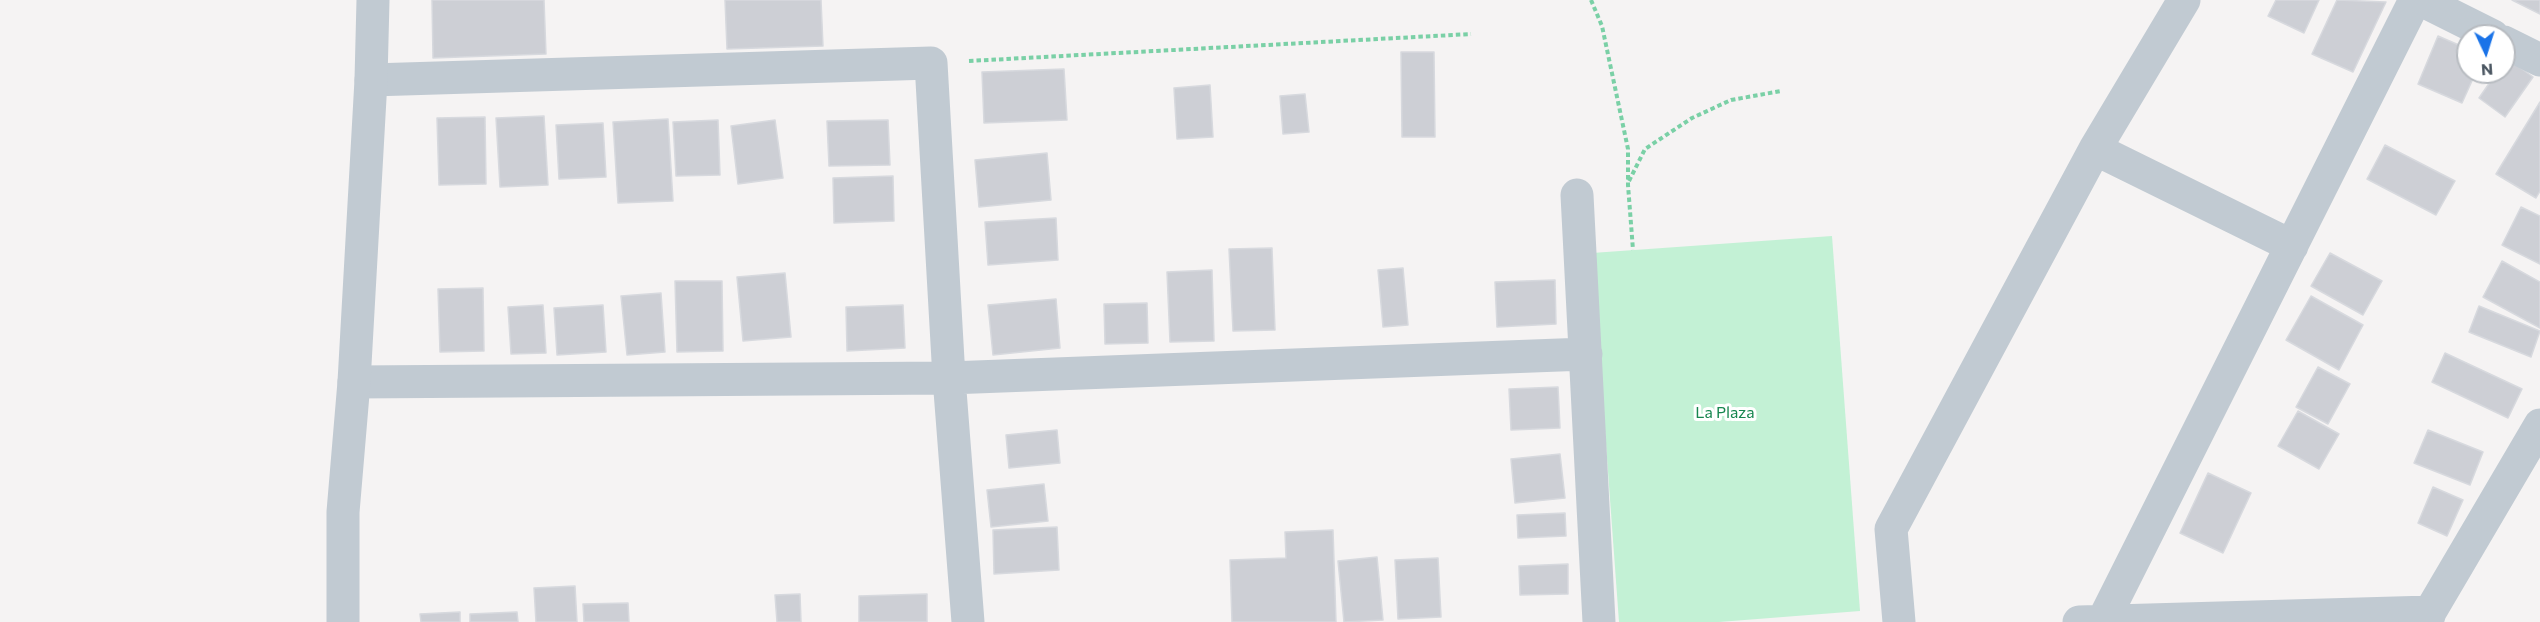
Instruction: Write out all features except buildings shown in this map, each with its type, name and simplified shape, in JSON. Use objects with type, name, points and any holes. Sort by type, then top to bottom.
[{"type":"street","points":[[343,622],[343,512],[354,382],[371,80],[373,0]]},
{"type":"street","points":[[1899,622],[1891,529],[2095,149],[2184,0]]},
{"type":"street","points":[[2415,0],[2292,246],[2091,621],[2429,617],[2540,425]]},
{"type":"street","points":[[2421,0],[2469,24]]},
{"type":"street","points":[[2516,48],[2540,60]]},
{"type":"street","points":[[371,80],[931,63],[949,378],[968,622]]},
{"type":"street","points":[[2095,149],[2292,246]]},
{"type":"street","points":[[1577,195],[1599,622]]},
{"type":"street","points":[[354,382],[949,378],[1586,354]]},
{"type":"path","points":[[1592,0],[1602,26],[1628,148],[1628,185],[1634,250]]},
{"type":"path","points":[[931,63],[1471,34]]},
{"type":"path","points":[[1628,185],[1645,149],[1684,122],[1731,100],[1781,91]]},
{"type":"green space","name":"La Plaza","points":[[1832,236],[1860,611],[1719,622],[1619,622],[1592,253]]}]
